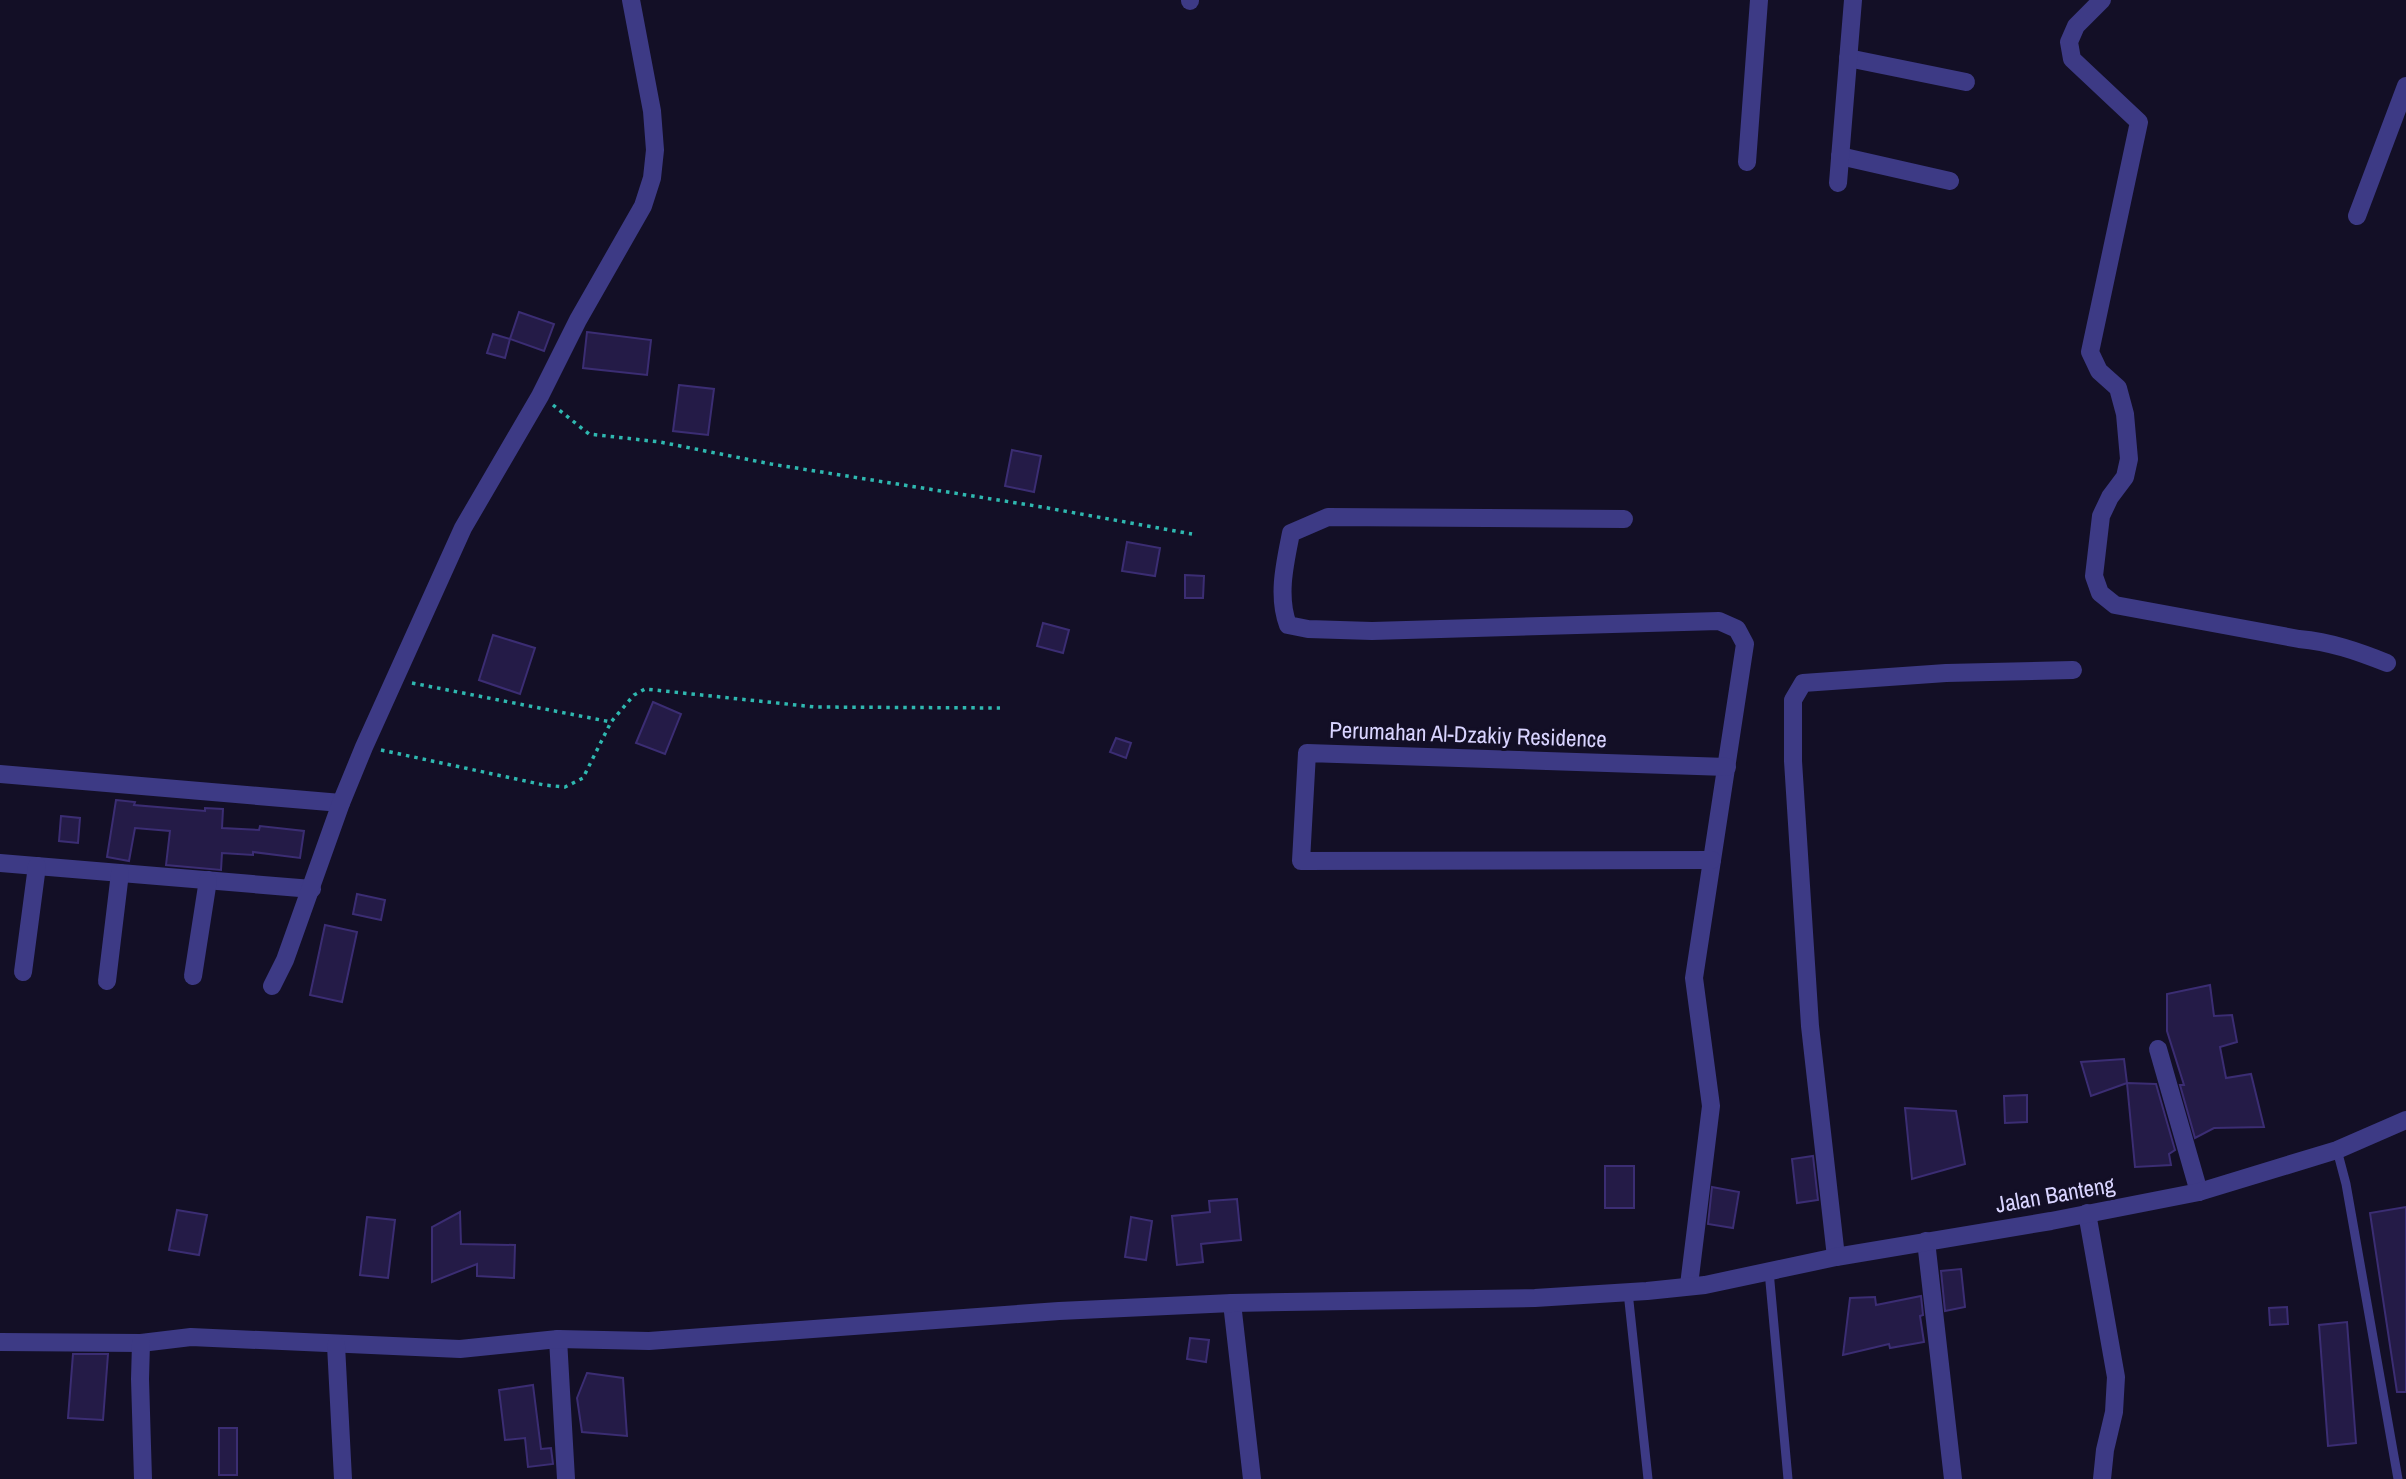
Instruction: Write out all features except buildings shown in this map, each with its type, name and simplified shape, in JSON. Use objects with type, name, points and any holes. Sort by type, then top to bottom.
[{"type":"street","points":[[272,986],[285,960],[364,747],[463,528],[540,396],[578,320],[633,228],[643,206],[652,178],[655,150],[652,111],[631,0]]},
{"type":"street","points":[[1747,162],[1759,0]]},
{"type":"street","points":[[1838,183],[1853,0]]},
{"type":"street","points":[[2102,0],[2076,26],[2069,42],[2072,59],[2139,122],[2090,352],[2099,371],[2118,388],[2129,459],[2125,477],[2110,497],[2101,516],[2094,576],[2100,593],[2115,606],[2299,639],[2325,641],[2386,663]]},
{"type":"street","points":[[1848,58],[1966,82]]},
{"type":"street","points":[[2357,216],[2406,86]]},
{"type":"street","points":[[1840,156],[1950,181]]},
{"type":"street","points":[[1624,519],[1328,517],[1291,533],[1285,566],[1283,612],[1288,625],[1308,629],[1372,631],[1719,621],[1737,629],[1745,644],[1693,978],[1710,1106],[1697,1285]]},
{"type":"street","points":[[1836,1257],[1810,1026],[1793,761],[1793,700],[1803,683],[1947,673],[2073,670]]},
{"type":"street","name":"Perumahan Al-Dzakiy Residence","points":[[1712,860],[1301,861],[1307,753],[1727,767]]},
{"type":"street","points":[[0,774],[341,803]]},
{"type":"street","points":[[0,863],[312,889]]},
{"type":"street","points":[[23,972],[37,866]]},
{"type":"street","points":[[107,981],[120,873]]},
{"type":"street","points":[[193,976],[208,880]]},
{"type":"street","points":[[2158,1049],[2199,1192]]},
{"type":"street","name":"Jalan Banteng","points":[[0,1342],[141,1343],[191,1337],[460,1349],[558,1339],[649,1341],[1046,1312],[1232,1303],[1535,1298],[1628,1292],[1697,1285],[1836,1257],[2051,1221],[2199,1192],[2337,1150],[2406,1120]]},
{"type":"street","points":[[2087,1213],[2116,1377],[2114,1412],[2105,1450],[2102,1479]]},
{"type":"street","points":[[1926,1241],[1953,1479]]},
{"type":"street","points":[[1232,1303],[1252,1479]]},
{"type":"street","points":[[558,1339],[566,1479]]},
{"type":"street","points":[[141,1343],[143,1479]]},
{"type":"street","points":[[336,1345],[343,1479]]},
{"type":"lane","points":[[2337,1150],[2346,1184],[2398,1479]]},
{"type":"lane","points":[[1769,1271],[1788,1479]]},
{"type":"lane","points":[[1628,1292],[1648,1479]]},
{"type":"path","points":[[540,396],[589,434],[660,442],[771,464],[1192,534]]},
{"type":"path","points":[[393,680],[611,722]]},
{"type":"path","points":[[364,747],[544,785],[565,787],[583,778],[611,722],[634,695],[646,689],[815,707],[1000,708]]}]
